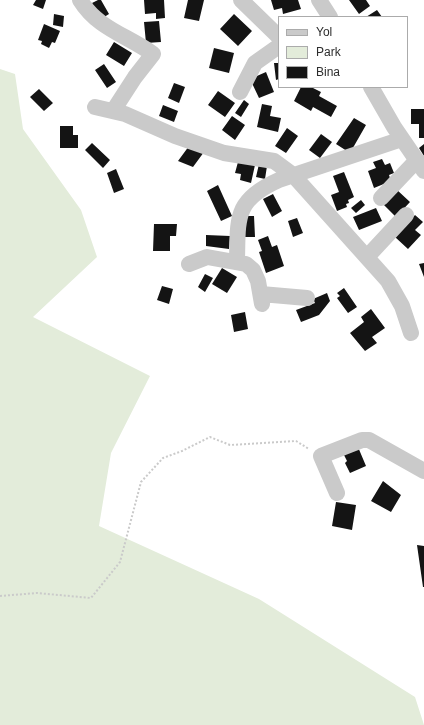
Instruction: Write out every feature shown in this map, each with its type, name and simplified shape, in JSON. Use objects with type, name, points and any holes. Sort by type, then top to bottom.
[{"type":"street","points":[[80,0],[99,23],[133,40],[153,54],[135,77],[113,111]]},
{"type":"street","points":[[241,0],[278,36]]},
{"type":"street","points":[[319,0],[329,16]]},
{"type":"street","points":[[240,92],[255,63],[278,47]]},
{"type":"street","points":[[372,88],[420,166],[381,198]]},
{"type":"street","points":[[95,107],[132,116],[175,136],[224,153],[274,161],[294,175],[393,288],[404,311],[411,333]]},
{"type":"street","points":[[237,262],[238,218],[244,206],[264,188],[294,175],[402,139]]},
{"type":"street","points":[[367,257],[406,215]]},
{"type":"street","points":[[189,264],[208,257],[246,264],[251,268],[261,299],[307,298]]},
{"type":"street","points":[[337,494],[320,456],[366,439],[424,470]]},
{"type":"path","points":[[0,596],[37,594],[91,598],[120,562],[141,482],[162,458],[182,451],[200,441],[210,437],[230,445],[296,441],[320,456]]},
{"type":"green space","points":[[0,69],[15,74],[23,129],[81,210],[97,257],[33,317],[150,376],[111,453],[99,526],[259,599],[415,697],[424,725],[0,725]]},
{"type":"building","points":[[36,0],[46,0],[43,9],[33,5]]},
{"type":"building","points":[[101,0],[109,14],[101,19],[92,3]]},
{"type":"building","points":[[144,0],[164,0],[165,18],[156,19],[156,13],[145,14]]},
{"type":"building","points":[[188,0],[204,0],[199,21],[184,18]]},
{"type":"building","points":[[271,0],[298,0],[301,9],[283,14],[282,8],[274,10]]},
{"type":"building","points":[[349,0],[366,0],[370,6],[359,14]]},
{"type":"building","points":[[377,10],[381,16],[368,16]]},
{"type":"building","points":[[54,14],[64,16],[63,27],[53,25]]},
{"type":"building","points":[[234,14],[252,31],[238,46],[220,29]]},
{"type":"building","points":[[159,21],[161,42],[146,43],[144,22]]},
{"type":"building","points":[[44,24],[60,31],[55,43],[52,42],[49,48],[41,44],[42,41],[38,40]]},
{"type":"building","points":[[114,42],[132,53],[124,66],[106,55]]},
{"type":"building","points":[[214,48],[234,53],[229,73],[209,68]]},
{"type":"building","points":[[274,63],[278,63],[278,79],[276,80]]},
{"type":"building","points":[[104,64],[116,82],[107,88],[95,70]]},
{"type":"building","points":[[266,72],[274,92],[259,98],[250,79]]},
{"type":"building","points":[[174,83],[185,87],[179,103],[168,98]]},
{"type":"building","points":[[300,88],[313,88],[321,92],[319,96],[337,106],[331,117],[313,107],[311,111],[294,101]]},
{"type":"building","points":[[39,89],[53,103],[44,111],[30,97]]},
{"type":"building","points":[[218,91],[235,103],[225,117],[208,105]]},
{"type":"building","points":[[244,100],[249,104],[241,117],[235,113]]},
{"type":"building","points":[[262,104],[272,106],[270,116],[281,118],[278,132],[257,127]]},
{"type":"building","points":[[163,105],[178,111],[174,122],[159,116]]},
{"type":"building","points":[[411,109],[424,109],[424,138],[419,138],[419,124],[411,124]]},
{"type":"building","points":[[232,116],[245,125],[235,140],[222,130]]},
{"type":"building","points":[[354,118],[366,125],[350,153],[336,144]]},
{"type":"building","points":[[60,126],[73,126],[73,135],[78,135],[78,148],[60,148]]},
{"type":"building","points":[[287,128],[298,136],[286,153],[275,146]]},
{"type":"building","points":[[321,134],[332,142],[320,158],[309,150]]},
{"type":"building","points":[[92,143],[110,160],[103,168],[85,150]]},
{"type":"building","points":[[424,144],[424,156],[419,148]]},
{"type":"building","points":[[189,146],[204,152],[193,167],[178,161]]},
{"type":"building","points":[[382,159],[385,165],[390,163],[394,173],[389,175],[391,181],[374,188],[368,171],[376,168],[373,162]]},
{"type":"building","points":[[238,162],[255,165],[251,183],[240,180],[241,174],[235,173]]},
{"type":"building","points":[[259,164],[267,166],[265,179],[256,177]]},
{"type":"building","points":[[116,169],[124,189],[114,193],[107,173]]},
{"type":"building","points":[[344,172],[354,197],[348,200],[349,203],[346,204],[347,207],[337,211],[331,195],[339,192],[333,176]]},
{"type":"building","points":[[218,185],[232,216],[221,221],[207,191]]},
{"type":"building","points":[[396,189],[410,202],[396,217],[383,204]]},
{"type":"building","points":[[273,194],[282,211],[272,217],[263,199]]},
{"type":"building","points":[[361,200],[365,205],[356,213],[351,208]]},
{"type":"building","points":[[376,208],[382,221],[359,230],[353,217]]},
{"type":"building","points":[[415,215],[423,222],[415,230],[421,235],[408,249],[395,237]]},
{"type":"building","points":[[244,216],[254,216],[255,237],[245,237]]},
{"type":"building","points":[[297,218],[303,233],[293,237],[288,221]]},
{"type":"building","points":[[154,224],[177,224],[176,236],[170,236],[170,251],[153,251]]},
{"type":"building","points":[[206,235],[230,236],[229,249],[206,246]]},
{"type":"building","points":[[268,236],[272,247],[277,245],[284,266],[266,273],[259,252],[262,251],[258,240]]},
{"type":"building","points":[[424,263],[424,277],[419,264]]},
{"type":"building","points":[[222,268],[237,277],[227,293],[212,284]]},
{"type":"building","points":[[205,274],[213,278],[205,292],[198,287]]},
{"type":"building","points":[[162,286],[173,289],[169,304],[157,300]]},
{"type":"building","points":[[344,288],[357,307],[348,313],[337,298],[340,296],[337,293]]},
{"type":"building","points":[[327,293],[330,301],[319,315],[301,322],[296,310],[315,303],[313,299]]},
{"type":"building","points":[[371,309],[385,328],[372,337],[377,343],[365,351],[350,333],[364,322],[361,317]]},
{"type":"building","points":[[245,312],[248,329],[234,332],[231,315]]},
{"type":"building","points":[[358,447],[366,466],[350,473],[345,463],[347,461],[343,453]]},
{"type":"building","points":[[383,481],[401,495],[391,512],[371,501]]},
{"type":"building","points":[[336,502],[356,505],[352,530],[332,526]]},
{"type":"building","points":[[417,545],[424,546],[424,587],[423,587]]}]
